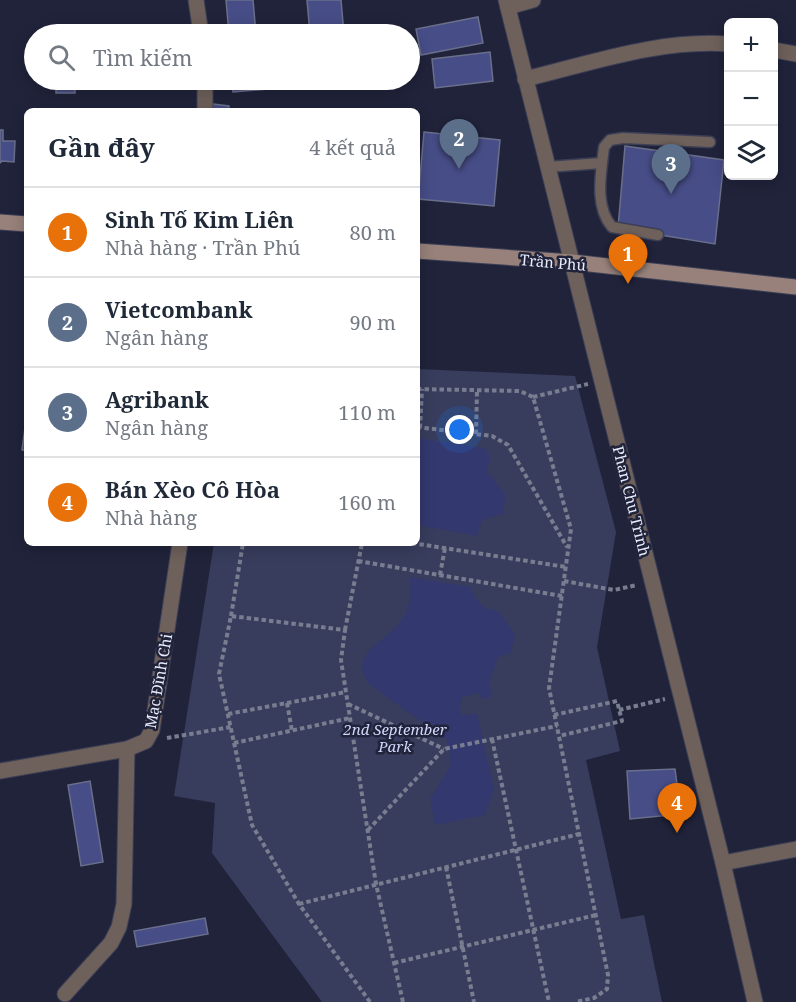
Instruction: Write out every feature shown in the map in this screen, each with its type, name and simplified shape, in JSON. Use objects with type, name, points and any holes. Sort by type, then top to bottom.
[{"type":"street","points":[[196,0],[200,24]]},
{"type":"street","points":[[507,3],[533,0]]},
{"type":"street","name":"Phan Chu Trinh","points":[[507,3],[723,863],[755,1002]]},
{"type":"street","points":[[525,79],[658,47],[705,42],[724,44]]},
{"type":"street","points":[[778,51],[796,54]]},
{"type":"street","points":[[205,90],[205,108]]},
{"type":"street","points":[[0,222],[24,224]]},
{"type":"street","name":"Trần Phú","points":[[420,251],[572,262],[796,287]]},
{"type":"street","name":"Mạc Đĩnh Chi","points":[[0,771],[127,749],[146,741],[152,730],[180,546]]},
{"type":"street","points":[[65,994],[111,943],[124,904],[127,749]]},
{"type":"street","points":[[723,863],[796,849]]},
{"type":"lane","points":[[658,235],[612,227],[604,218],[601,208],[604,147],[610,140],[623,138],[710,142]]},
{"type":"lane","points":[[547,167],[602,163]]},
{"type":"path","points":[[420,389],[520,391],[533,397],[602,381]]},
{"type":"path","points":[[476,434],[477,390]]},
{"type":"path","points":[[533,397],[570,529],[549,688],[608,975],[607,989],[594,998],[575,1002]]},
{"type":"path","points":[[420,428],[492,436],[508,445],[568,549]]},
{"type":"path","points":[[420,544],[566,567]]},
{"type":"path","points":[[243,546],[219,674],[252,825],[299,904],[370,1002]]},
{"type":"path","points":[[361,546],[341,660],[376,884],[403,1002]]},
{"type":"path","points":[[441,575],[445,548]]},
{"type":"path","points":[[358,561],[562,596]]},
{"type":"path","points":[[564,581],[615,590],[652,581]]},
{"type":"path","points":[[231,616],[345,630]]},
{"type":"path","points":[[228,714],[346,692]]},
{"type":"path","points":[[619,710],[681,696]]},
{"type":"path","points":[[554,715],[617,701],[622,721],[559,736]]},
{"type":"path","points":[[287,703],[292,730]]},
{"type":"path","points":[[348,704],[444,749]]},
{"type":"path","points":[[234,742],[350,718]]},
{"type":"path","points":[[368,831],[444,749],[556,726]]},
{"type":"path","points":[[172,737],[231,727]]},
{"type":"path","points":[[489,740],[516,849],[549,1002]]},
{"type":"path","points":[[299,904],[579,834]]},
{"type":"path","points":[[446,867],[474,1002]]},
{"type":"path","points":[[394,963],[596,915]]},
{"type":"green space","name":"2nd September Park","points":[[420,369],[575,376],[616,532],[597,647],[620,751],[586,760],[621,919],[644,915],[662,1002],[322,1002],[212,853],[215,803],[174,796],[214,546],[420,546]]},
{"type":"water","points":[[420,438],[486,449],[490,457],[487,472],[506,495],[503,514],[482,520],[477,536],[420,526]]},
{"type":"water","points":[[410,577],[470,587],[476,599],[484,607],[499,612],[515,634],[511,652],[498,657],[489,682],[492,697],[482,699],[479,693],[462,697],[460,705],[461,715],[477,714],[494,789],[485,815],[435,825],[430,799],[451,765],[447,740],[370,685],[364,674],[362,665],[365,657],[404,617],[410,595]]},
{"type":"building","points":[[226,0],[253,0],[255,24],[228,24]]},
{"type":"building","points":[[307,0],[341,0],[343,24],[309,24]]},
{"type":"building","points":[[478,17],[483,43],[421,55],[420,28]]},
{"type":"building","points":[[490,52],[493,81],[435,88],[432,59]]},
{"type":"building","points":[[56,90],[75,90],[75,93],[56,93]]},
{"type":"building","points":[[233,90],[257,90],[233,92]]},
{"type":"building","points":[[213,104],[229,106],[229,108],[213,108]]},
{"type":"building","points":[[0,130],[3,130],[3,141],[15,141],[14,162],[2,161],[0,163]]},
{"type":"building","points":[[424,132],[500,140],[494,206],[420,199]]},
{"type":"building","points":[[625,146],[724,160],[715,244],[618,228]]},
{"type":"building","points":[[675,769],[681,814],[630,819],[627,771]]},
{"type":"building","points":[[90,781],[103,862],[81,866],[68,785]]},
{"type":"building","points":[[205,918],[208,934],[137,947],[134,931]]},
{"type":"place","name":"Vietcombank","points":[[459,169]]},
{"type":"place","name":"Agribank","points":[[671,194]]},
{"type":"place","name":"Sinh Tố Kim Liên","points":[[628,284]]},
{"type":"place","name":"Bán Xèo Cô Hòa","points":[[677,833]]}]
